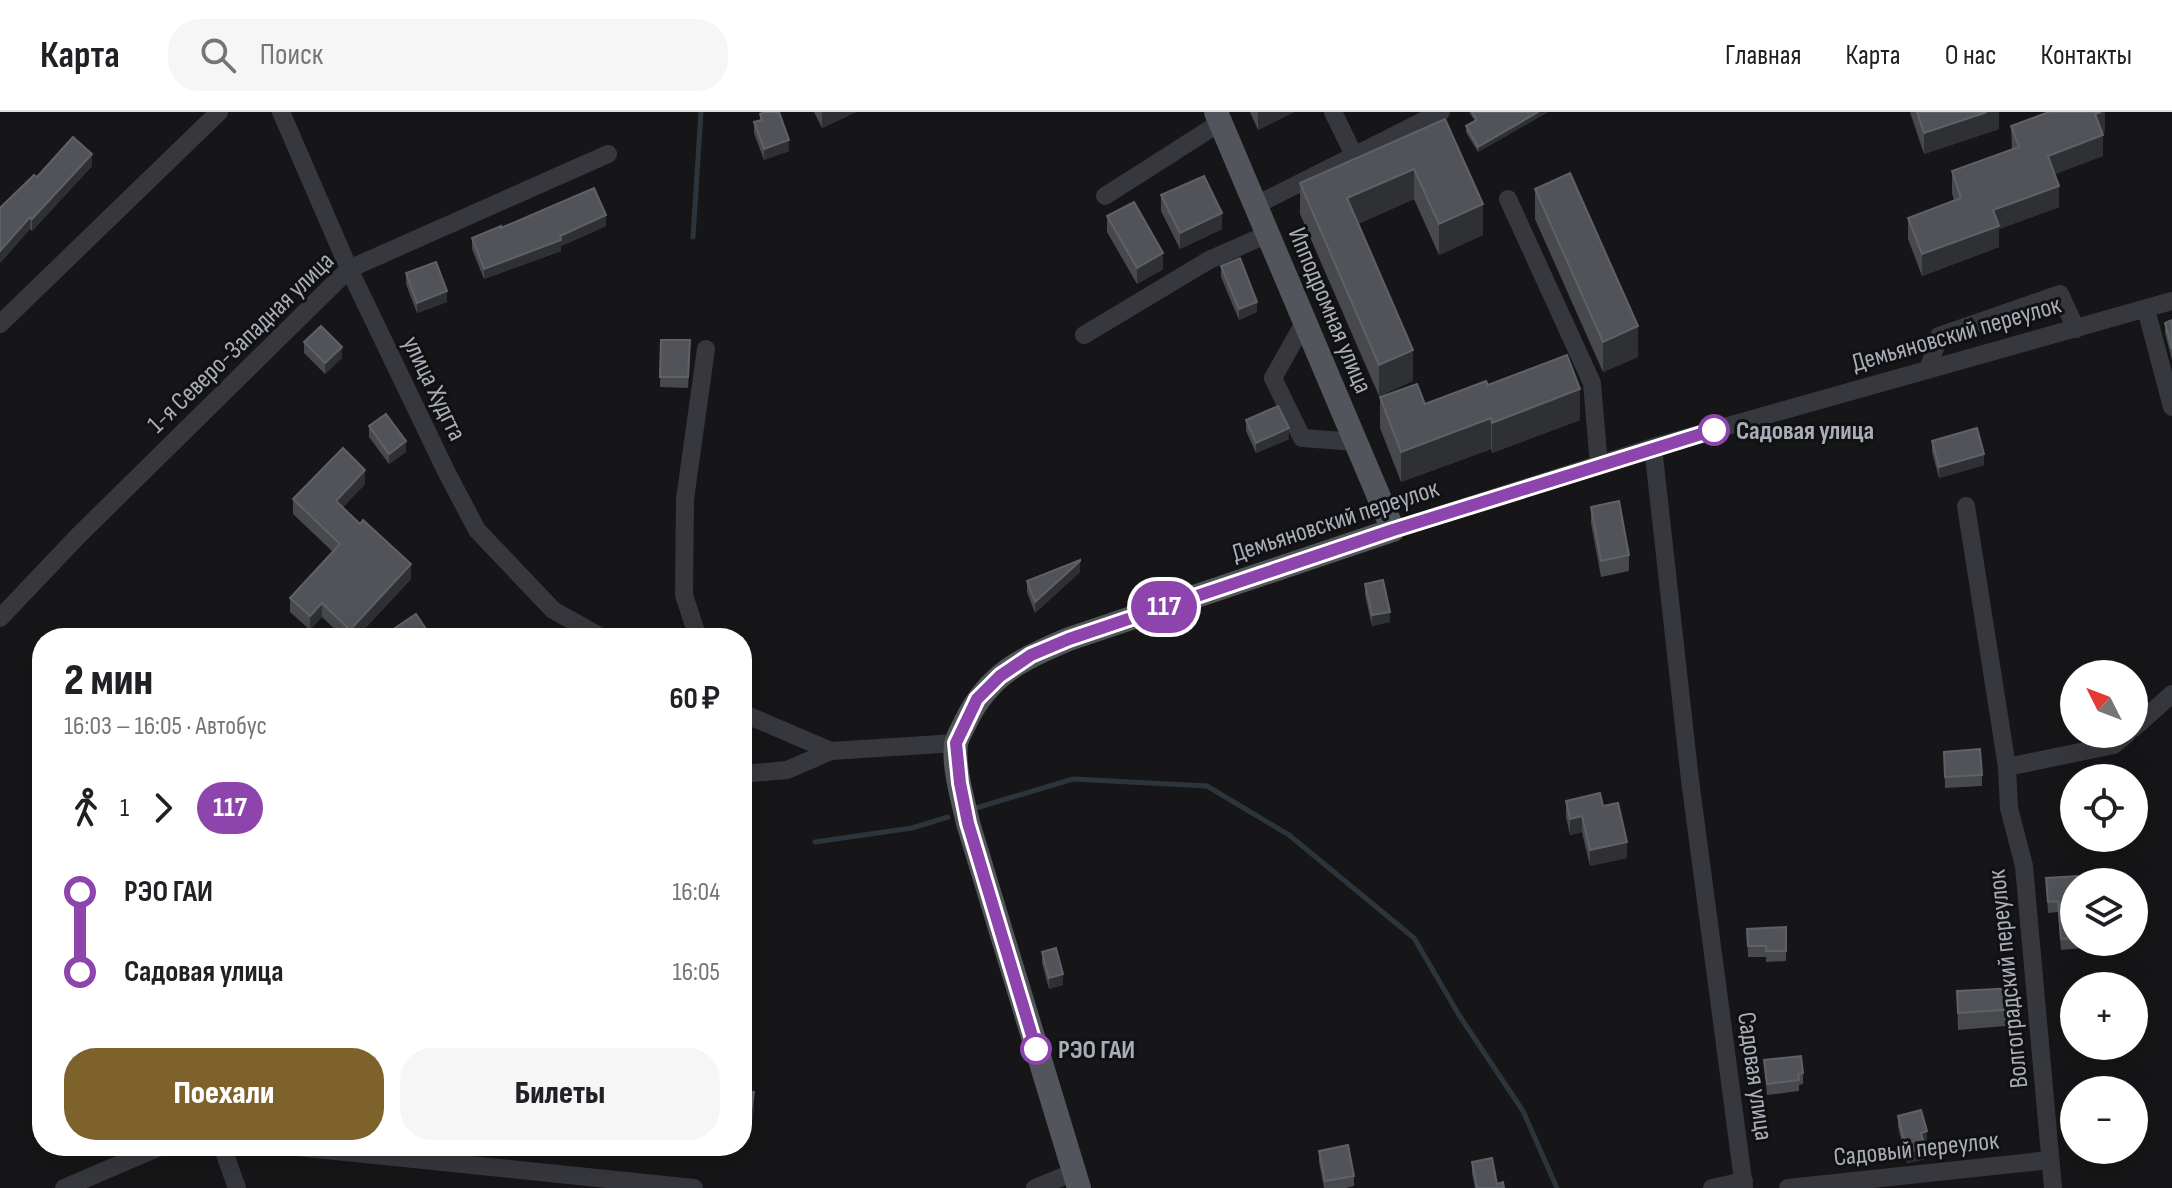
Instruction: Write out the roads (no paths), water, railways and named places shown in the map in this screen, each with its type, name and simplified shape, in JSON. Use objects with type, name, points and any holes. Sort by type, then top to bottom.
[{"type":"main road","name":"Ипподромная улица","points":[[1219,117],[1393,530]]},
{"type":"main road","name":"Демьяновский переулок","points":[[956,743],[977,699],[1000,676],[1031,655],[1069,639],[1393,530]]},
{"type":"main road","points":[[956,743],[968,823],[1077,1180]]},
{"type":"street","points":[[0,324],[219,112]]},
{"type":"street","name":"улица Худгта","points":[[281,112],[349,269],[477,530],[553,610],[585,628]]},
{"type":"street","points":[[1333,112],[1355,157]]},
{"type":"street","points":[[1256,205],[1441,112]]},
{"type":"street","points":[[1105,196],[1219,117]]},
{"type":"street","name":"1-я Северо-Западная улица","points":[[0,618],[78,536],[349,269],[608,154]]},
{"type":"street","points":[[1508,199],[1592,383],[1599,465]]},
{"type":"street","points":[[1084,335],[1209,260],[1268,234]]},
{"type":"street","points":[[1928,370],[1939,336],[2060,294],[2076,329]]},
{"type":"street","name":"Демьяновский переулок","points":[[1393,530],[1653,447],[2172,301]]},
{"type":"street","points":[[2146,309],[2172,407]]},
{"type":"street","points":[[1305,321],[1273,378],[1302,438],[1356,442]]},
{"type":"street","points":[[695,628],[684,595],[685,499],[706,349]]},
{"type":"street","name":"Садовая улица","points":[[1653,447],[1690,780],[1744,1184]]},
{"type":"street","name":"Волгоградский переулок","points":[[1966,506],[2007,767],[2009,808],[2024,866],[2053,1188]]},
{"type":"street","points":[[2148,715],[2172,694]]},
{"type":"street","points":[[752,717],[831,751]]},
{"type":"street","points":[[752,773],[787,770],[831,751],[956,743]]},
{"type":"street","points":[[2007,767],[2099,748]]},
{"type":"street","points":[[64,1188],[139,1156]]},
{"type":"street","points":[[226,1156],[237,1188]]},
{"type":"street","points":[[411,1156],[694,1188]]},
{"type":"street","name":"Садовый переулок","points":[[1788,1188],[2050,1160]]},
{"type":"street","points":[[1035,1188],[1077,1180]]},
{"type":"street","points":[[1712,1188],[1744,1184]]},
{"type":"waterway","points":[[693,237],[701,112]]},
{"type":"waterway","points":[[976,808],[1073,779],[1207,786],[1289,835],[1414,938],[1459,1015],[1523,1111],[1557,1188]]},
{"type":"waterway","points":[[815,842],[912,828],[948,817]]},
{"type":"place","name":"Садовая улица","points":[[1714,430]]},
{"type":"place","name":"РЭО ГАИ","points":[[1036,1049]]}]
